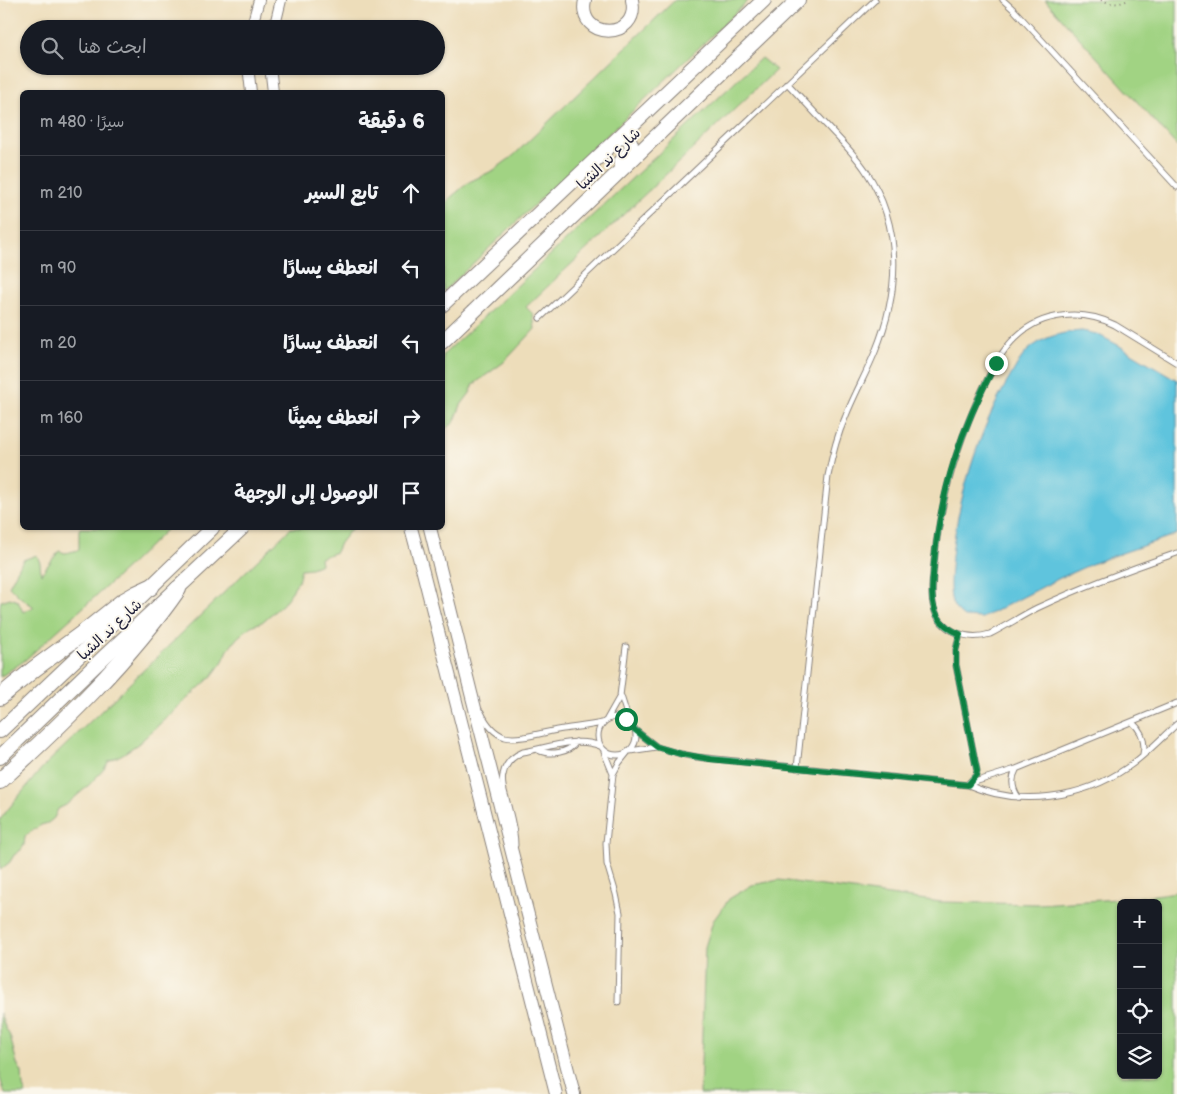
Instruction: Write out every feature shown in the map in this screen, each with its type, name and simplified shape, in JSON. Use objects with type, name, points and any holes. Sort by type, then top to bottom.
[{"type":"main road","name":"شارع ند الشبا","points":[[445,302],[764,0]]},
{"type":"main road","name":"شارع ند الشبا","points":[[445,339],[798,0]]},
{"type":"main road","points":[[612,179],[613,171],[632,149],[631,142],[624,133]]},
{"type":"main road","name":"شارع ند الشبا","points":[[0,731],[210,530]]},
{"type":"main road","name":"شارع ند الشبا","points":[[0,757],[240,530]]},
{"type":"main road","points":[[0,697],[122,602],[151,587]]},
{"type":"main road","points":[[1,781],[99,684],[159,616],[178,589]]},
{"type":"street","points":[[254,20],[259,0]]},
{"type":"street","points":[[276,20],[281,0]]},
{"type":"street","points":[[576,0],[584,6],[586,18],[591,24],[597,29],[604,31],[612,31],[625,25],[630,19],[632,6],[644,0]]},
{"type":"street","points":[[249,75],[251,90]]},
{"type":"street","points":[[271,75],[273,90]]},
{"type":"street","points":[[412,530],[556,1094]]},
{"type":"street","points":[[430,530],[574,1094]]},
{"type":"street","points":[[532,1001],[549,997]]},
{"type":"lane","points":[[540,318],[875,0]]},
{"type":"lane","points":[[1003,0],[1177,188]]},
{"type":"lane","points":[[1008,0],[1014,10]]},
{"type":"lane","points":[[787,83],[850,150],[866,171],[879,194],[888,218],[893,244],[894,270],[892,295],[886,321],[875,352],[837,437],[828,476],[797,768]]},
{"type":"lane","points":[[1177,363],[1107,321],[1080,314],[1061,316],[1035,324],[1026,329],[1009,344],[988,378],[966,425],[949,475],[940,519],[933,572],[933,606],[940,621],[946,627],[960,634],[977,637],[990,634],[1036,608],[1128,570],[1177,553]]},
{"type":"lane","points":[[960,634],[956,650],[956,665],[977,771],[968,785]]},
{"type":"lane","points":[[607,720],[620,696],[626,647]]},
{"type":"lane","points":[[471,694],[489,727],[505,737],[518,738],[602,723],[612,718],[621,718],[629,722]]},
{"type":"lane","points":[[620,696],[629,722],[635,730],[657,747]]},
{"type":"lane","points":[[968,785],[1016,770],[1177,703]]},
{"type":"lane","points":[[1132,722],[1142,733],[1145,748],[1143,755]]},
{"type":"lane","points":[[602,723],[598,732],[598,742],[613,774]]},
{"type":"lane","points":[[513,858],[516,848],[503,788],[503,775],[508,764],[517,755],[538,749],[576,742],[588,742],[614,756],[619,756],[643,748],[657,747],[681,754],[710,759],[968,785],[987,792],[1018,797],[1046,797],[1084,789],[1119,773],[1143,755],[1177,724]]},
{"type":"lane","points":[[618,1002],[620,913],[607,864],[606,853],[613,774],[634,744],[636,739],[635,730]]},
{"type":"lane","points":[[1016,770],[1012,783],[1018,797]]},
{"type":"path","points":[[1101,0],[1116,4],[1128,0]]},
{"type":"green space","points":[[675,0],[749,0],[445,290],[445,206],[450,198],[469,182],[494,170],[513,156]]},
{"type":"green space","points":[[1045,0],[1177,0],[1177,146]]},
{"type":"green space","points":[[761,58],[776,70],[526,307],[533,314],[535,329],[504,362],[474,384],[461,405],[454,423],[445,429],[445,353]]},
{"type":"green space","points":[[79,530],[166,530],[24,661],[0,677],[1,601],[10,598],[18,601],[23,612],[34,607],[9,586],[23,560],[37,555],[41,574],[59,551],[65,553],[79,550]]},
{"type":"green space","points":[[289,530],[350,530],[340,543],[336,552],[320,558],[321,564],[301,569],[298,582],[283,604],[262,622],[251,626],[237,638],[212,676],[138,744],[109,761],[88,786],[66,805],[58,809],[54,818],[25,836],[24,845],[21,850],[0,870],[0,820],[42,768]]},
{"type":"green space","points":[[779,880],[941,902],[1038,904],[1117,899],[1117,1079],[1162,1079],[1162,899],[1118,899],[1177,892],[1177,1094],[700,1094],[705,947],[713,921],[729,899],[752,885]]},
{"type":"green space","points":[[0,1013],[10,1036],[17,1064],[22,1072],[23,1087],[26,1094],[5,1094],[0,1078]]},
{"type":"water","points":[[1082,331],[1097,334],[1177,380],[1177,534],[1096,562],[1060,578],[982,618],[964,617],[954,607],[952,602],[950,577],[957,520],[978,445],[998,398],[1025,353],[1037,343],[1049,337]]},
{"type":"route","points":[[626,719],[635,730],[657,747],[681,754],[710,759],[968,785],[977,771],[957,674],[955,657],[960,634],[946,627],[936,614],[932,594],[933,572],[940,519],[949,475],[966,425],[996,363]]}]
